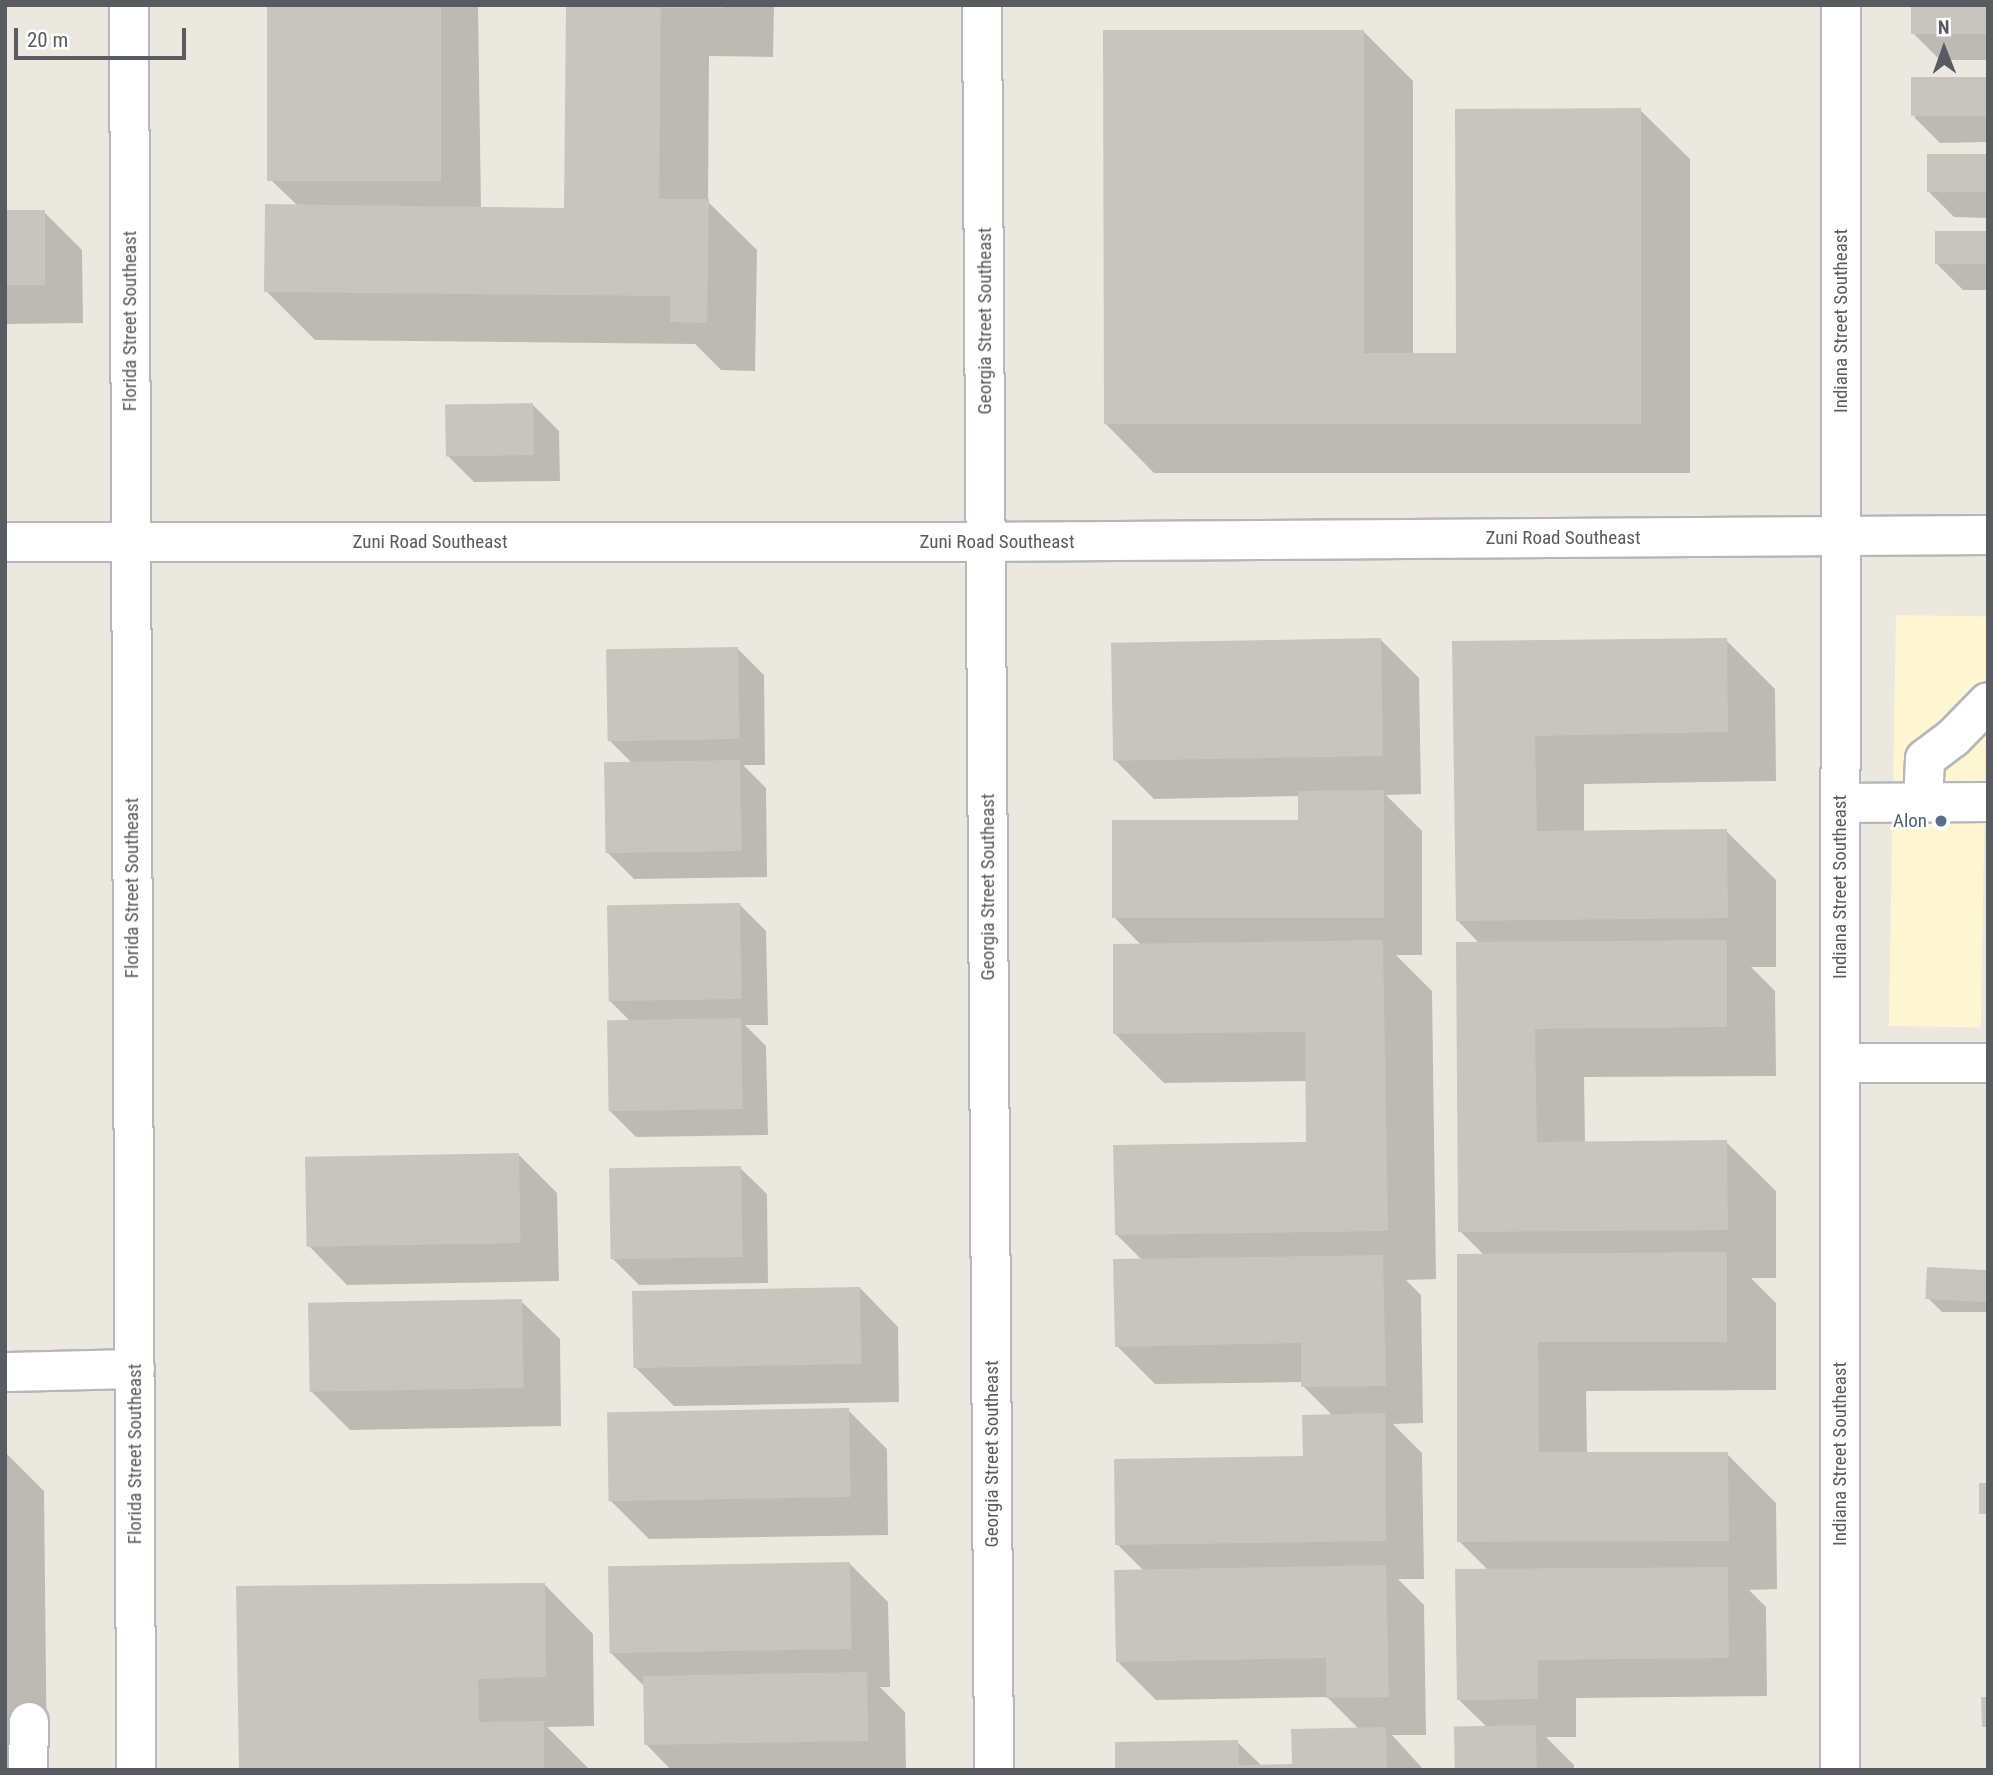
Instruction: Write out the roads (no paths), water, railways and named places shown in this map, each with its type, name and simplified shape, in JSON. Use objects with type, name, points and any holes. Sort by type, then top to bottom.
[{"type":"street","name":"Florida Street Southeast","points":[[129,5],[136,1770]]},
{"type":"street","name":"Georgia Street Southeast","points":[[982,5],[994,1770]]},
{"type":"street","name":"Indiana Street Southeast","points":[[1840,1770],[1841,5]]},
{"type":"street","name":"Zuni Road Southeast","points":[[5,542],[985,542],[1988,535]]},
{"type":"street","points":[[1923,803],[1925,759],[1953,738],[1988,702]]},
{"type":"street","points":[[1840,803],[1988,802]]},
{"type":"street","points":[[1840,1063],[1988,1063]]},
{"type":"street","points":[[8,1372],[135,1369]]},
{"type":"street","points":[[28,1770],[29,1722]]},
{"type":"place","name":"Alon","points":[[1941,821]]}]
